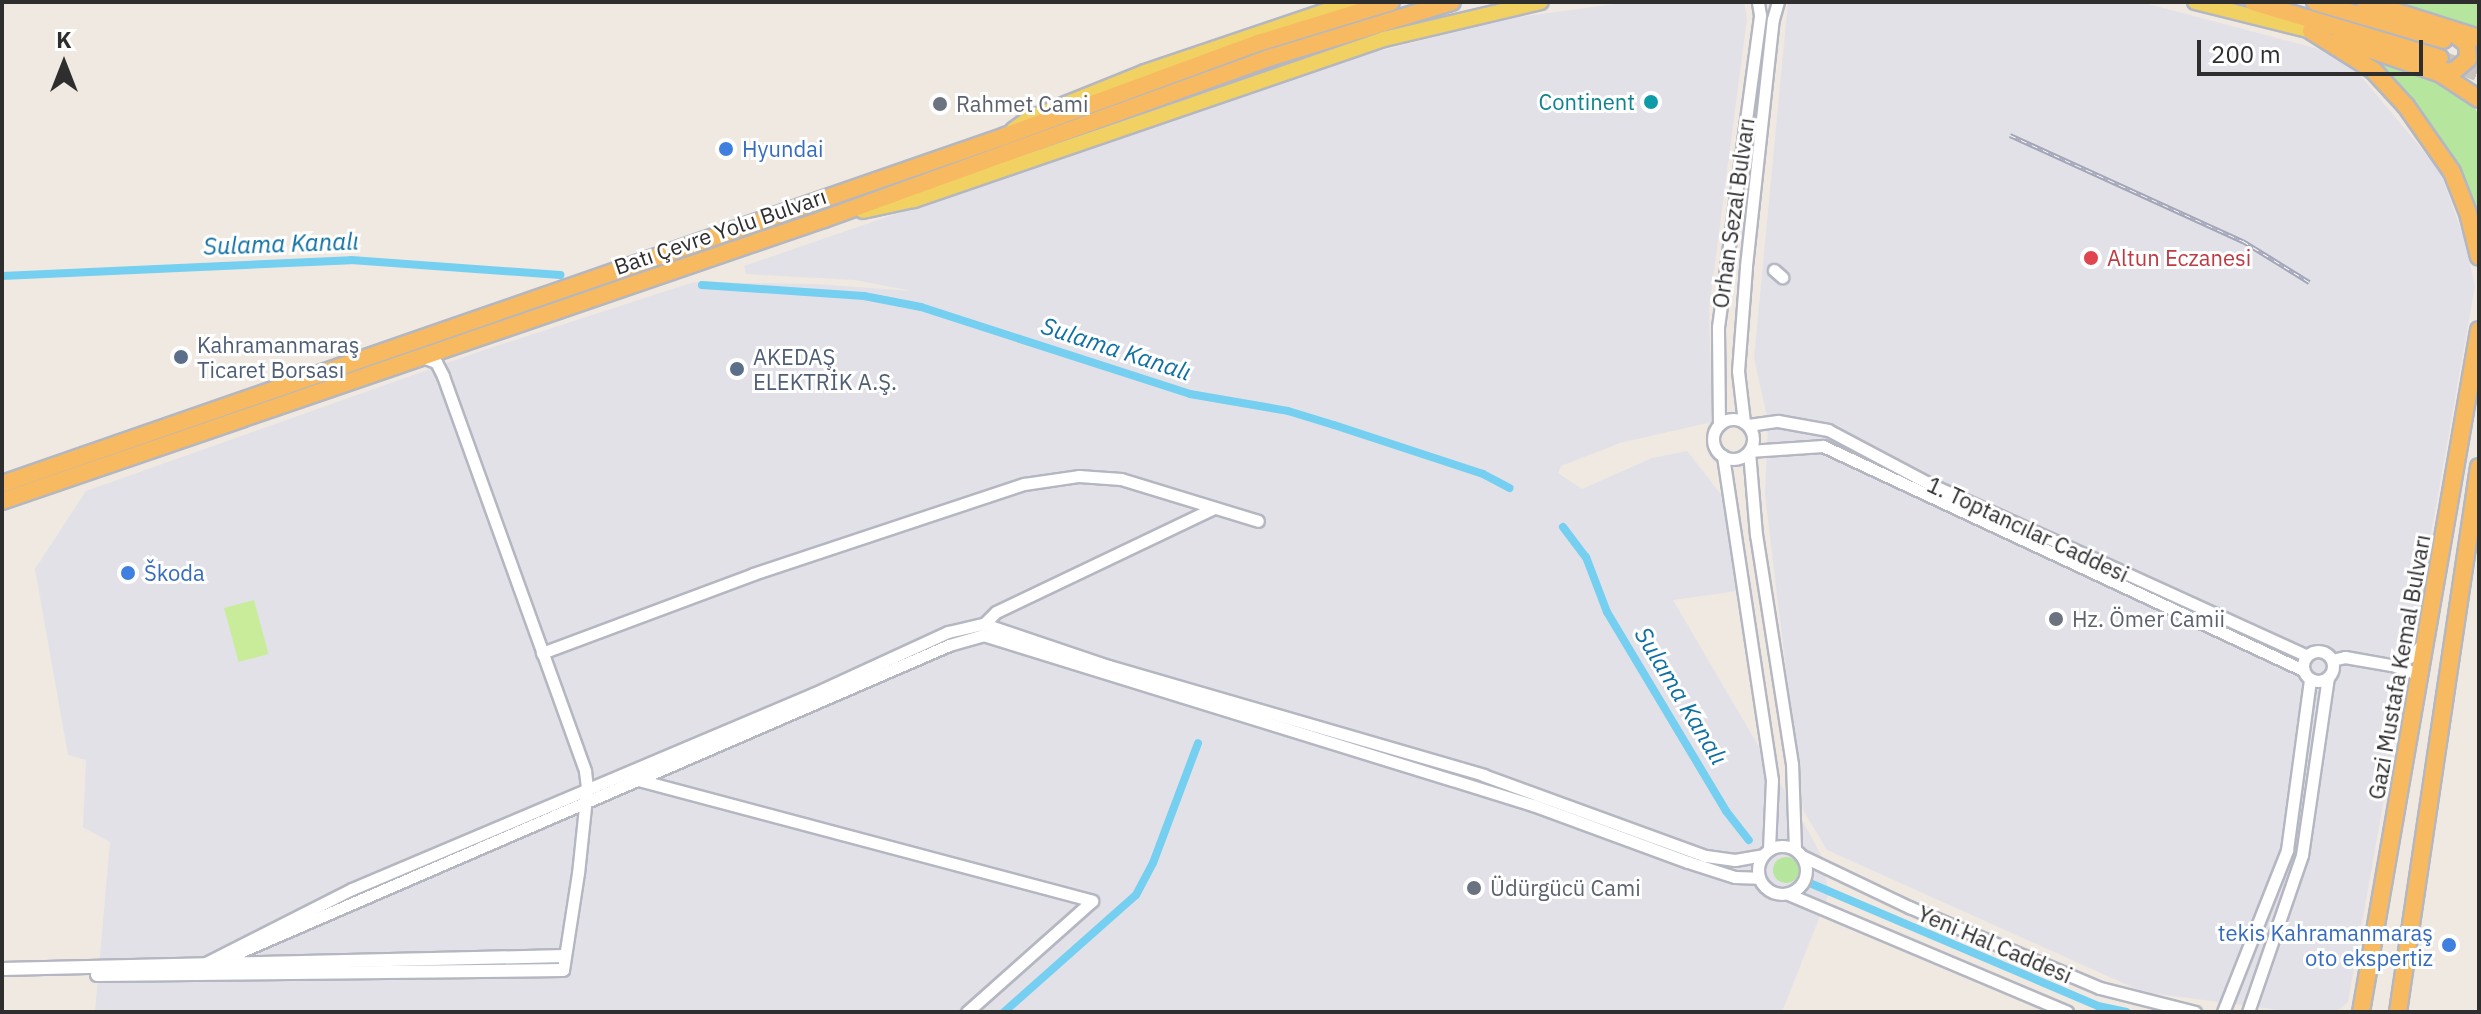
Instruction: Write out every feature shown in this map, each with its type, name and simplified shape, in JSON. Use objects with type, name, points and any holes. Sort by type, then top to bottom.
[{"type":"highway","name":"Batı Çevre Yolu Bulvarı","points":[[2,484],[1005,136],[1258,43],[1391,2]]},
{"type":"highway","name":"Batı Çevre Yolu Bulvarı","points":[[2,501],[824,219],[1272,57],[1452,2]]},
{"type":"highway","points":[[2253,2],[2454,71],[2468,59],[2467,44],[2365,2]]},
{"type":"highway","points":[[2315,2],[2446,35],[2479,38]]},
{"type":"highway","points":[[2311,31],[2436,64],[2479,99]]},
{"type":"highway","points":[[2311,31],[2373,70],[2406,106],[2452,172],[2468,213],[2479,257]]},
{"type":"highway","name":"Gazi Mustafa Kemal Bulvarı","points":[[2361,1012],[2479,330]]},
{"type":"highway","points":[[2398,1012],[2479,467]]},
{"type":"main road","points":[[1005,136],[1028,119],[1145,72],[1352,2]]},
{"type":"main road","points":[[824,219],[914,200],[1384,39],[1541,2]]},
{"type":"main road","points":[[2195,2],[2311,31]]},
{"type":"main road","points":[[2,977],[565,956]]},
{"type":"main road","points":[[2,969],[200,970]]},
{"type":"main road","points":[[225,969],[563,970]]},
{"type":"street","name":"Orhan Sezal Bulvarı","points":[[1758,2],[1760,15],[1718,327],[1719,425],[1713,442],[1723,456],[1772,780],[1766,852],[1758,878]]},
{"type":"street","name":"Orhan Sezal Bulvarı","points":[[1778,2],[1773,19],[1738,371],[1746,423],[1753,440],[1749,451],[1756,535],[1792,764],[1798,853],[1805,878],[1788,894]]},
{"type":"street","points":[[415,357],[436,362],[443,376],[585,771],[586,802],[563,970]]},
{"type":"street","points":[[1719,425],[1729,419],[1746,423]]},
{"type":"street","name":"1. Toptancılar Caddesi","points":[[1746,423],[1778,421],[1828,430],[1958,497],[2306,655],[2318,650],[2332,660]]},
{"type":"street","points":[[1823,446],[1828,430]]},
{"type":"street","name":"1. Toptancılar Caddesi","points":[[1749,451],[1823,446],[2307,674]]},
{"type":"street","points":[[1723,456],[1740,458],[1749,451]]},
{"type":"street","points":[[542,653],[738,580],[1024,484],[1079,476],[1121,479],[1258,521]]},
{"type":"street","points":[[984,624],[996,612],[1214,508]]},
{"type":"street","points":[[200,970],[352,889],[948,632],[984,624],[1109,666],[1501,781],[1706,856],[1735,860],[1783,846],[1798,853]]},
{"type":"street","points":[[225,969],[242,951],[949,645],[983,635],[1498,796],[1735,877],[1758,878],[1769,891],[1788,894]]},
{"type":"street","points":[[2391,665],[2412,656],[2427,639]]},
{"type":"street","points":[[2223,1012],[2287,850],[2307,674],[2306,655]]},
{"type":"street","points":[[2248,1012],[2302,855],[2332,660],[2345,657],[2391,665],[2413,672],[2419,680]]},
{"type":"street","points":[[2307,674],[2328,677]]},
{"type":"street","points":[[624,773],[637,781],[1092,901],[967,1012]]},
{"type":"street","name":"Yeni Hal Caddesi","points":[[1798,853],[1909,907],[2100,988],[2195,1012]]},
{"type":"street","name":"Yeni Hal Caddesi","points":[[1788,894],[2067,1012]]},
{"type":"shaded area","points":[[1630,2],[1744,2],[1747,19],[1709,309],[1712,422],[1620,443],[1561,466],[1558,473],[1582,489],[1652,458],[1687,451],[1723,497],[1737,591],[1673,600],[1820,853],[1829,893],[1782,1012],[95,1012],[110,842],[83,827],[86,760],[68,755],[35,569],[86,491],[484,350],[694,282],[815,284],[912,291],[855,280],[746,274],[744,266],[1344,60],[1510,18]]},
{"type":"shaded area","points":[[1788,2],[2148,4],[2315,48],[2351,64],[2440,171],[2464,238],[2475,286],[2348,1002],[2336,1012],[2293,1012],[2143,992],[1827,850],[1803,810],[1765,495],[1768,421],[1754,358]]},
{"type":"green space","points":[[2383,2],[2479,2],[2479,33]]},
{"type":"green space","points":[[2354,52],[2372,54],[2466,93],[2479,115],[2479,229],[2463,186]]},
{"type":"green space","points":[[254,600],[268,654],[239,662],[224,608]]},
{"type":"green space","points":[[1786,857],[1796,860],[1799,870],[1796,880],[1786,883],[1776,880],[1773,870],[1776,860]]},
{"type":"waterway","name":"Sulama Kanalı","points":[[2,276],[351,260],[560,275]]},
{"type":"waterway","name":"Sulama Kanalı","points":[[702,285],[864,296],[921,307],[1190,394],[1288,411],[1334,425],[1483,474],[1509,488]]},
{"type":"waterway","name":"Sulama Kanalı","points":[[1563,527],[1586,557],[1607,612],[1726,811],[1749,840]]},
{"type":"waterway","points":[[1004,1012],[1136,895],[1153,863],[1198,743]]},
{"type":"waterway","points":[[1812,884],[2098,1006],[2126,1012]]},
{"type":"tunnel","points":[[2440,58],[2479,74]]},
{"type":"railway","points":[[2010,135],[2243,241],[2309,282]]},
{"type":"place","name":"Continent","points":[[1651,102]]},
{"type":"place","name":"Rahmet Cami","points":[[940,104]]},
{"type":"place","name":"Hyundai","points":[[726,149]]},
{"type":"place","name":"Altun Eczanesi","points":[[2091,258]]},
{"type":"place","name":"Kahramanmaraş Ticaret Borsası","points":[[181,357]]},
{"type":"place","name":"AKEDAŞ ELEKTRİK A.Ş.","points":[[737,369]]},
{"type":"place","name":"Škoda","points":[[128,573]]},
{"type":"place","name":"Hz. Ömer Camii","points":[[2056,619]]},
{"type":"place","name":"Üdürgücü Cami","points":[[1474,888]]},
{"type":"place","name":"tekis Kahramanmaraş oto ekspertiz","points":[[2449,945]]}]
